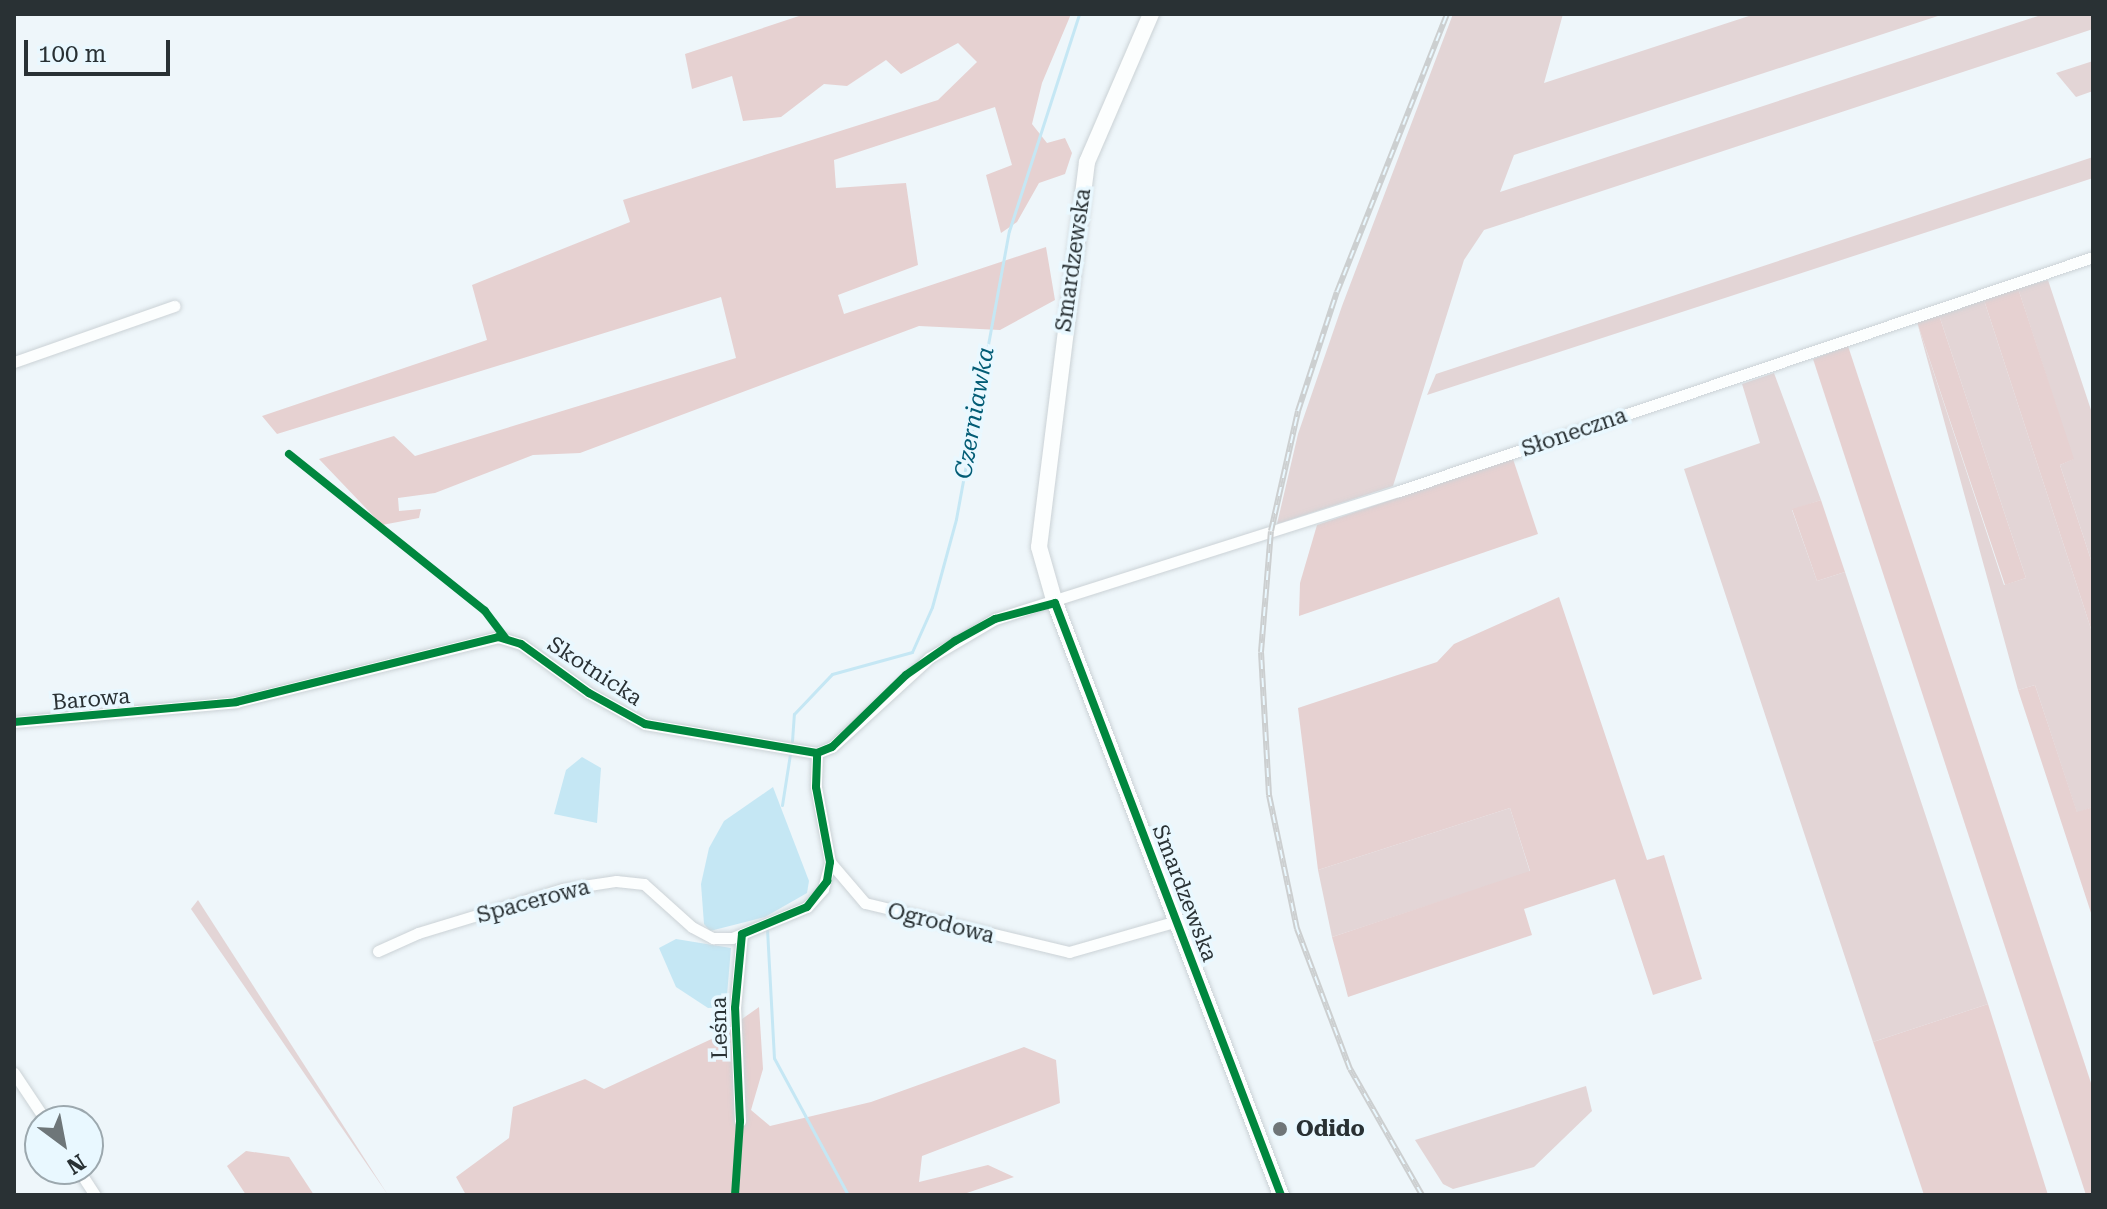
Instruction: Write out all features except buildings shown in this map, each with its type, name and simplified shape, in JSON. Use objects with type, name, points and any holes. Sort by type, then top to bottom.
[{"type":"street","name":"Smardzewska","points":[[1151,14],[1095,138],[1083,186],[1039,520],[1041,561],[1281,1195]]},
{"type":"street","name":"Słoneczna","points":[[1055,603],[2093,257]]},
{"type":"street","points":[[14,362],[174,306]]},
{"type":"street","points":[[817,753],[832,747],[906,675],[967,634],[995,619],[1055,603]]},
{"type":"street","name":"Skotnicka","points":[[172,707],[254,699],[498,637],[521,644],[589,693],[645,724],[817,753]]},
{"type":"street","name":"Barowa","points":[[14,722],[172,707]]},
{"type":"street","name":"Ogrodowa","points":[[817,753],[816,787],[830,862],[865,903],[1069,952],[1177,921]]},
{"type":"street","name":"Spacerowa","points":[[378,951],[418,933],[563,889],[616,881],[644,884],[703,934],[723,939],[807,907],[823,889],[830,862]]},
{"type":"street","name":"Leśna","points":[[740,1121],[735,1008],[742,934]]},
{"type":"street","points":[[14,1073],[35,1105]]},
{"type":"shaded area","points":[[805,14],[1071,14],[1042,83],[1032,124],[1047,143],[1065,138],[1072,153],[1065,174],[1039,183],[1017,222],[1001,233],[986,175],[1012,165],[995,107],[834,160],[836,188],[906,183],[918,265],[838,295],[844,314],[1046,247],[1055,300],[1000,330],[919,326],[580,453],[533,455],[435,493],[398,498],[399,511],[421,509],[419,518],[382,525],[319,459],[394,436],[415,456],[736,358],[721,297],[277,434],[262,416],[487,340],[472,285],[630,222],[623,200],[938,100],[977,62],[958,43],[901,74],[886,60],[847,86],[824,84],[781,117],[743,121],[732,76],[692,89],[685,54]]},
{"type":"shaded area","points":[[1453,14],[1563,14],[1544,83],[1755,14],[1944,14],[1514,155],[1500,192],[2044,14],[2093,14],[2093,29],[1484,230],[1464,260],[1393,486],[1277,524],[1298,434],[1342,306]]},
{"type":"shaded area","points":[[2093,61],[2093,91],[2076,97],[2056,73]]},
{"type":"shaded area","points":[[2093,157],[2093,178],[1427,395],[1436,374]]},
{"type":"shaded area","points":[[2048,280],[2093,416],[2093,566],[2060,465],[2073,459],[2018,288]]},
{"type":"shaded area","points":[[2018,288],[2074,459],[2060,465],[2093,566],[2093,635],[1984,300]]},
{"type":"shaded area","points":[[1984,300],[2093,635],[2093,807],[2077,813],[2035,685],[2018,690],[1917,322],[2004,585],[2026,578],[1939,315]]},
{"type":"shaded area","points":[[1939,315],[2026,578],[2005,585],[1917,322]]},
{"type":"shaded area","points":[[1848,346],[2093,1089],[2093,1195],[2086,1195],[1813,359]]},
{"type":"shaded area","points":[[1774,373],[1821,500],[1792,510],[1817,581],[1845,572],[1988,1004],[1873,1042],[1684,469],[1760,443],[1742,384]]},
{"type":"shaded area","points":[[1513,459],[1538,534],[1299,616],[1300,583],[1317,525]]},
{"type":"shaded area","points":[[1821,500],[1845,572],[1817,581],[1792,509]]},
{"type":"shaded area","points":[[1559,597],[1647,860],[1664,855],[1702,979],[1653,995],[1615,879],[1524,909],[1532,935],[1348,997],[1332,937],[1530,871],[1510,808],[1318,870],[1298,708],[1437,662],[1454,644]]},
{"type":"shaded area","points":[[2035,685],[2077,812],[2093,807],[2093,919],[2018,690]]},
{"type":"shaded area","points":[[1510,808],[1530,872],[1332,937],[1318,870]]},
{"type":"shaded area","points":[[198,900],[388,1195],[191,909]]},
{"type":"shaded area","points":[[1988,1004],[2048,1195],[1924,1195],[1873,1042]]},
{"type":"shaded area","points":[[759,1007],[763,1069],[751,1110],[770,1126],[871,1102],[1024,1047],[1056,1060],[1060,1103],[922,1156],[919,1182],[988,1165],[1014,1177],[961,1195],[466,1195],[456,1177],[509,1138],[513,1107],[585,1079],[604,1089],[718,1036]]},
{"type":"shaded area","points":[[1586,1086],[1592,1111],[1534,1167],[1453,1189],[1443,1184],[1415,1140]]},
{"type":"shaded area","points":[[246,1151],[289,1157],[314,1195],[246,1195],[227,1166]]},
{"type":"water","points":[[582,757],[601,768],[597,823],[554,814],[566,770]]},
{"type":"water","points":[[773,787],[809,881],[807,893],[765,917],[710,931],[704,924],[701,884],[709,848],[724,821]]},
{"type":"water","points":[[676,939],[731,948],[726,1007],[708,1008],[676,987],[659,948]]},
{"type":"waterway","name":"Czerniawka","points":[[792,741],[794,714],[832,674],[912,652],[932,607],[956,519],[1009,231],[1079,14]]},
{"type":"waterway","points":[[782,805],[790,754]]},
{"type":"waterway","name":"Czerniawka","points":[[767,929],[774,1058],[848,1195]]},
{"type":"railway","points":[[1422,1195],[1350,1069],[1297,929],[1269,795],[1261,652],[1271,531],[1298,411],[1337,292],[1447,14]]},
{"type":"cycle path","points":[[289,454],[485,611],[505,638]]},
{"type":"cycle path","points":[[14,722],[236,702],[498,637],[521,644],[589,693],[645,724],[817,753],[832,747],[906,675],[955,641],[995,619],[1055,603],[1281,1195]]},
{"type":"cycle path","points":[[735,1195],[740,1121],[735,1008],[742,934],[807,907],[827,881],[830,862],[816,787],[817,753]]},
{"type":"place","name":"Odido","points":[[1280,1129]]}]
